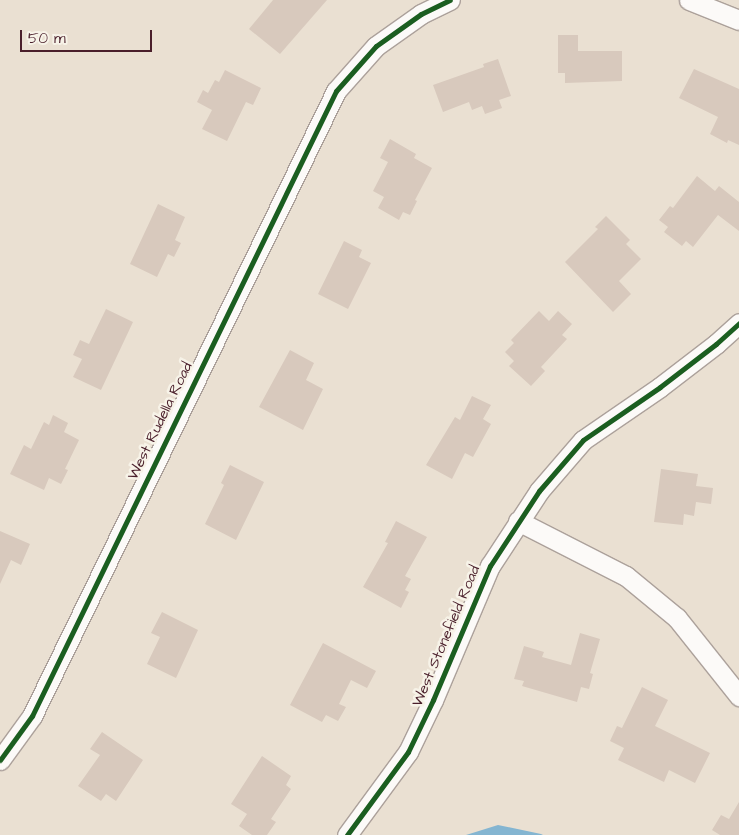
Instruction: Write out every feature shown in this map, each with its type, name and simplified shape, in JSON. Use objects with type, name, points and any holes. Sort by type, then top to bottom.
[{"type":"street","name":"West Rudella Road","points":[[0,760],[32,716],[55,663],[336,91],[376,46],[421,14],[450,0]]},
{"type":"street","points":[[689,0],[739,20]]},
{"type":"street","name":"West Stonefield Road","points":[[347,835],[408,752],[433,700],[490,566],[544,484],[583,440],[660,387],[716,344],[739,323]]},
{"type":"street","points":[[518,521],[626,576],[677,618],[739,696]]},
{"type":"water","points":[[498,825],[541,834],[543,835],[466,835]]},
{"type":"building","points":[[273,0],[327,0],[280,54],[249,29]]},
{"type":"building","points":[[558,35],[578,35],[578,51],[622,51],[622,81],[565,83],[565,73],[558,73]]},
{"type":"building","points":[[498,59],[511,96],[499,100],[502,108],[485,114],[482,106],[472,110],[469,102],[443,112],[433,85],[484,67],[483,64]]},
{"type":"building","points":[[694,69],[739,89],[739,145],[728,140],[727,143],[710,134],[718,117],[679,98]]},
{"type":"building","points":[[225,70],[261,88],[253,105],[246,102],[227,141],[202,129],[212,110],[197,102],[203,90],[208,93],[215,80],[219,82]]},
{"type":"building","points":[[390,139],[416,154],[414,158],[432,168],[415,200],[417,201],[410,215],[403,212],[399,220],[378,208],[384,197],[373,191],[388,162],[380,158]]},
{"type":"building","points":[[697,176],[715,191],[719,186],[739,202],[739,231],[718,215],[693,247],[686,241],[682,246],[664,232],[668,227],[659,220],[670,206],[673,208]]},
{"type":"building","points":[[158,204],[185,217],[175,240],[181,243],[174,257],[168,254],[157,277],[130,264]]},
{"type":"building","points":[[606,216],[630,240],[626,244],[641,259],[619,281],[631,294],[613,312],[565,262],[598,229],[595,227]]},
{"type":"building","points":[[344,241],[362,250],[359,257],[371,263],[348,309],[318,294]]},
{"type":"building","points":[[106,309],[133,322],[101,390],[73,377],[82,359],[73,355],[80,340],[89,344]]},
{"type":"building","points":[[539,311],[549,321],[558,311],[572,324],[562,335],[567,339],[541,367],[545,371],[531,386],[509,366],[514,361],[505,352],[514,343],[511,340]]},
{"type":"building","points":[[290,350],[314,363],[306,380],[323,389],[303,430],[259,407]]},
{"type":"building","points":[[472,396],[491,405],[483,419],[491,424],[473,457],[465,453],[452,479],[426,465],[455,417],[460,420]]},
{"type":"building","points":[[53,415],[68,423],[64,432],[79,440],[65,469],[68,470],[61,484],[49,478],[44,490],[10,474],[24,445],[31,449],[44,422],[49,425]]},
{"type":"building","points":[[230,465],[264,482],[236,540],[205,524],[224,485],[221,483]]},
{"type":"building","points":[[661,469],[698,474],[696,486],[713,488],[711,504],[696,502],[694,516],[684,514],[683,525],[654,522]]},
{"type":"building","points":[[396,521],[427,537],[405,576],[411,579],[405,590],[409,592],[401,608],[363,587],[388,543],[385,542]]},
{"type":"building","points":[[0,531],[30,544],[21,565],[11,560],[0,584]]},
{"type":"building","points":[[162,612],[198,630],[176,678],[147,664],[160,637],[151,633]]},
{"type":"building","points":[[580,633],[600,639],[590,673],[593,674],[589,689],[581,687],[577,702],[522,686],[524,681],[514,679],[524,646],[544,652],[542,657],[571,665]]},
{"type":"building","points":[[323,643],[376,671],[367,688],[351,680],[339,704],[346,707],[338,721],[326,715],[322,722],[290,705]]},
{"type":"building","points":[[642,687],[668,700],[655,726],[710,753],[695,783],[669,770],[664,782],[618,760],[624,748],[610,741],[617,726],[622,728]]},
{"type":"building","points":[[102,732],[143,760],[116,801],[106,794],[101,801],[78,786],[100,755],[90,749]]},
{"type":"building","points":[[262,756],[291,776],[286,785],[291,789],[271,819],[276,822],[267,835],[252,835],[239,826],[247,814],[231,804]]},
{"type":"building","points":[[739,802],[739,835],[720,835],[712,830],[721,815],[729,819]]},
{"type":"cycle path","points":[[0,760],[32,716],[336,91],[376,46],[421,14],[450,0]]},
{"type":"cycle path","points":[[347,835],[408,752],[433,700],[490,566],[539,491],[583,440],[660,387],[716,344],[739,323]]}]
